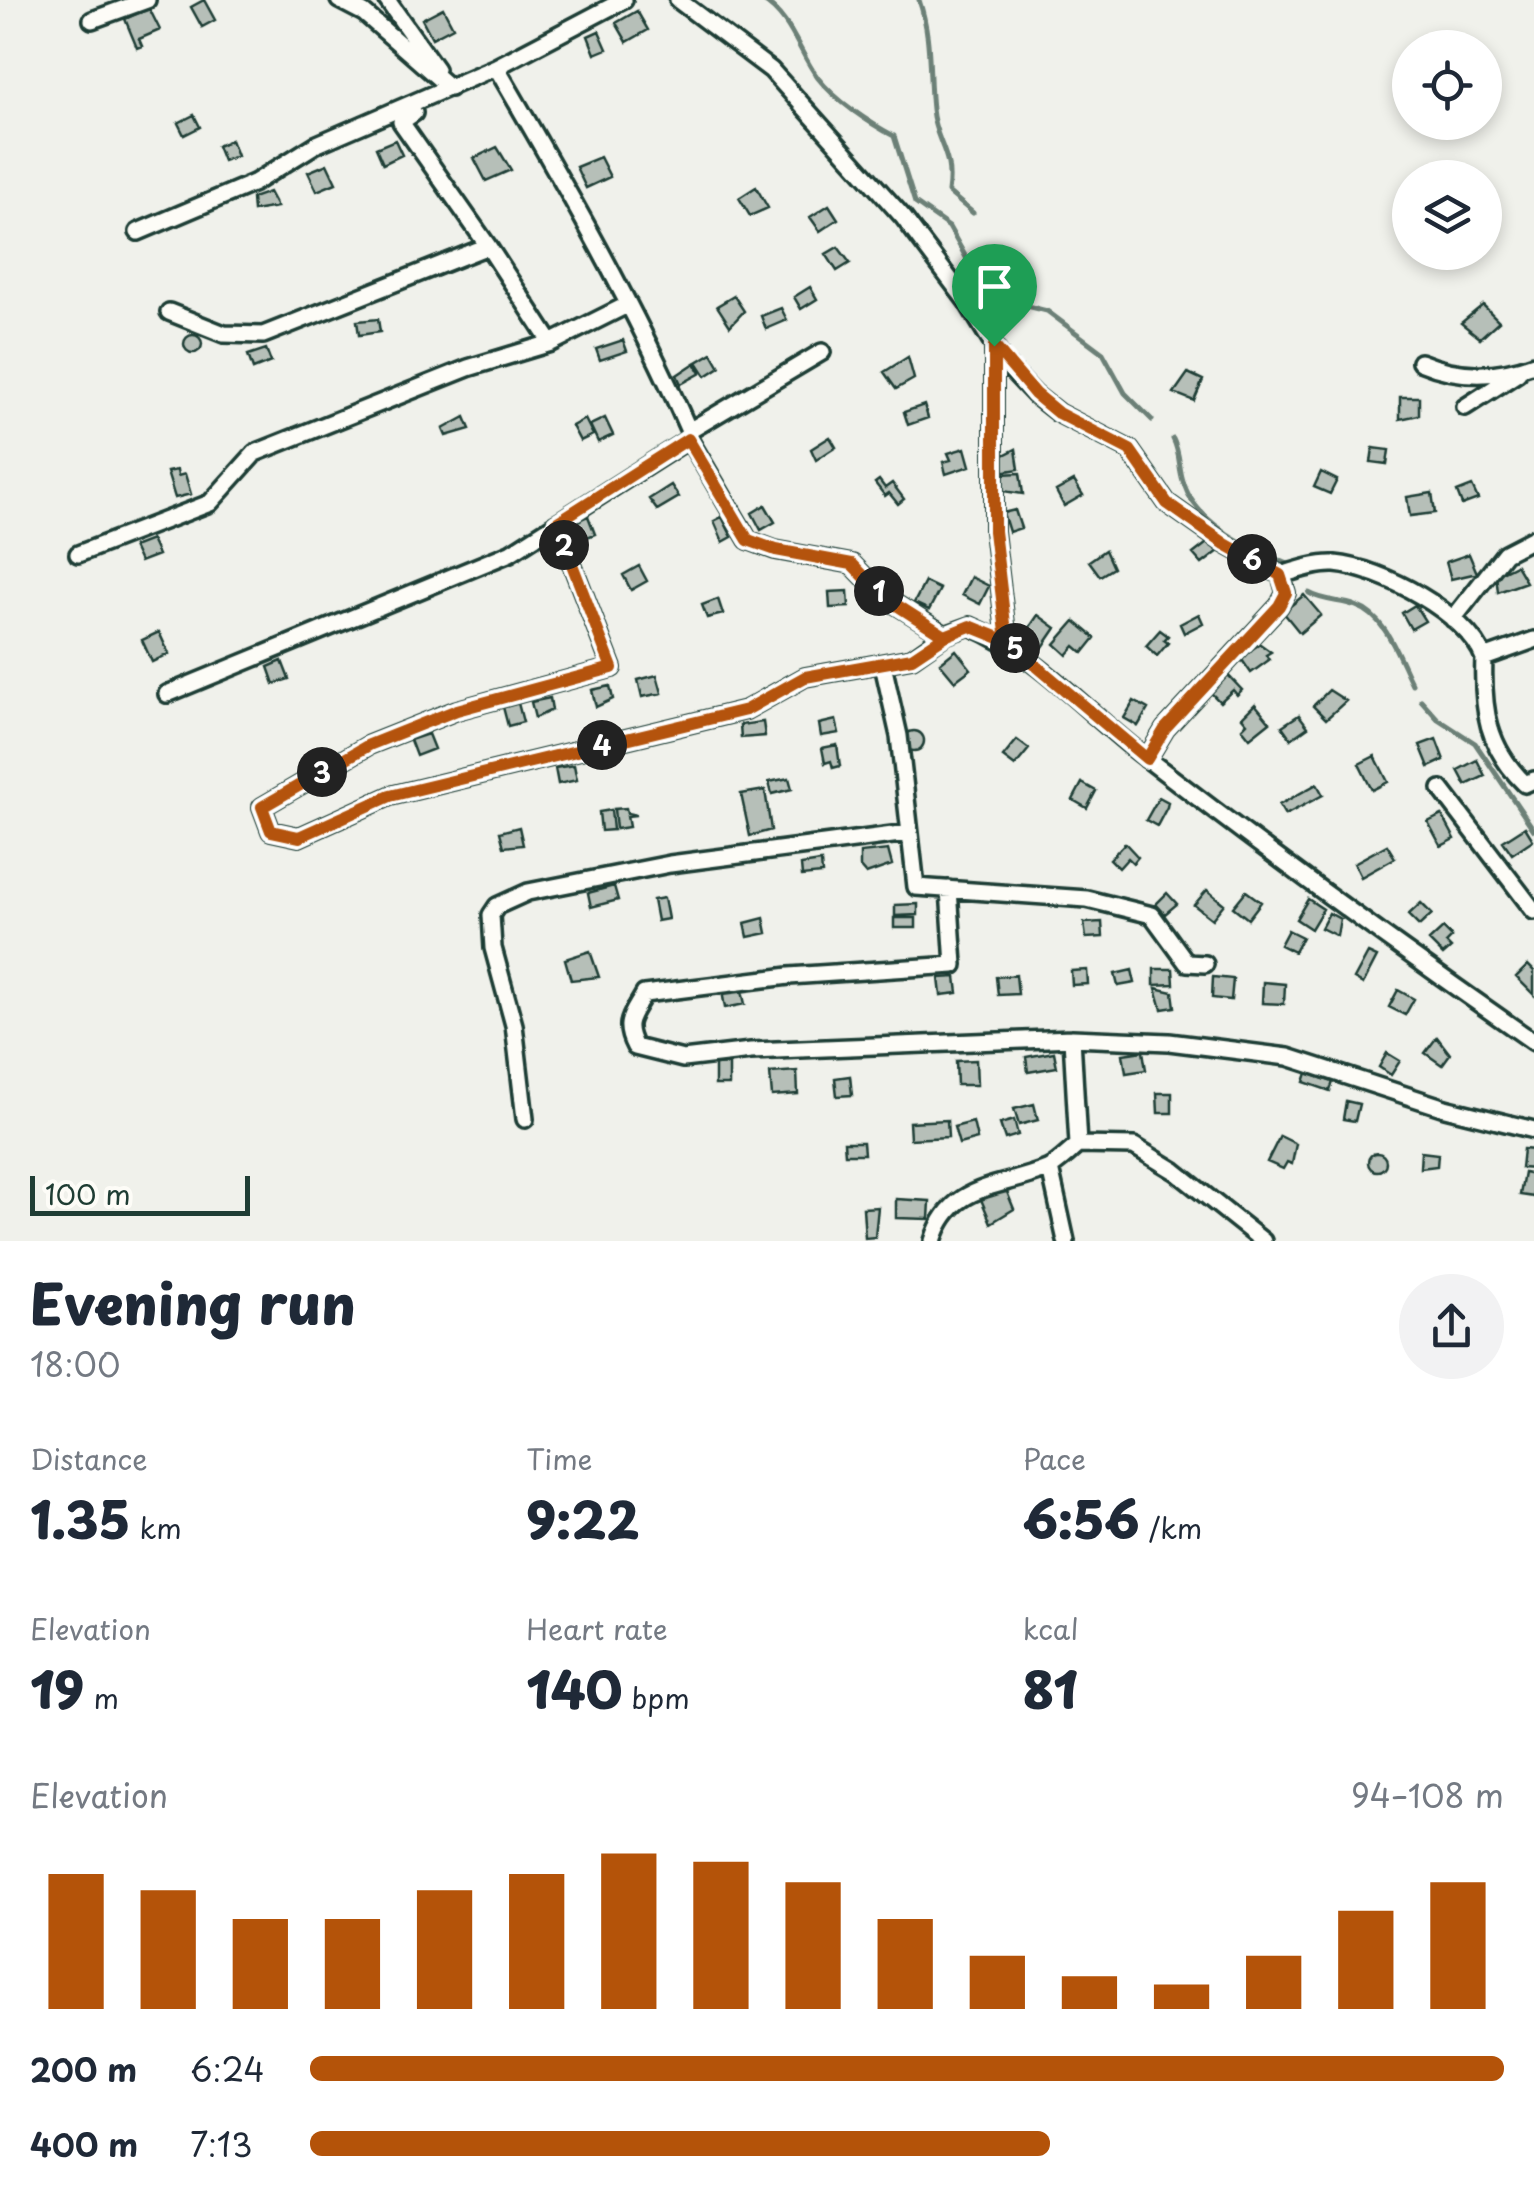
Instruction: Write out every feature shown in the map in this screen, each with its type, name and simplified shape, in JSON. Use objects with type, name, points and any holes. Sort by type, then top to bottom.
[{"type":"street","points":[[92,20],[147,0]]},
{"type":"street","points":[[339,0],[364,13],[450,88]]},
{"type":"street","points":[[387,0],[450,88]]},
{"type":"street","points":[[138,232],[254,183],[315,145],[496,68],[624,0]]},
{"type":"street","points":[[678,0],[771,70],[902,217],[994,346],[1035,394],[1058,413],[1130,450],[1176,510],[1280,575],[1286,593],[1279,606],[1165,729],[1147,759]]},
{"type":"street","points":[[700,0],[725,35]]},
{"type":"street","points":[[496,68],[612,268],[627,305],[642,325],[689,435],[748,540],[776,550],[852,564],[884,597],[945,636]]},
{"type":"street","points":[[450,88],[400,122],[551,343]]},
{"type":"street","points":[[170,312],[224,334],[263,334],[488,246]]},
{"type":"street","points":[[78,554],[210,502],[256,453],[468,368],[551,343],[627,305]]},
{"type":"street","points":[[994,346],[994,531],[1007,641]]},
{"type":"street","points":[[167,694],[510,552],[822,352]]},
{"type":"street","points":[[1420,362],[1442,371],[1482,376],[1532,365]]},
{"type":"street","points":[[1464,407],[1532,365]]},
{"type":"street","points":[[556,523],[612,668],[457,710],[369,745],[262,807],[271,831],[299,837],[390,796],[746,710],[805,677],[912,658],[945,636],[970,626],[1007,641],[1147,759],[1534,1042]]},
{"type":"street","points":[[1452,619],[1505,553],[1534,538]]},
{"type":"street","points":[[1280,575],[1335,564],[1396,582],[1452,619],[1484,658],[1482,712],[1503,763],[1525,784],[1534,780]]},
{"type":"street","points":[[1484,658],[1534,640]]},
{"type":"street","points":[[883,665],[899,736],[916,887],[1086,898],[1152,915],[1187,963],[1205,964]]},
{"type":"street","points":[[1441,790],[1534,911]]},
{"type":"street","points":[[524,1119],[514,1025],[493,948],[491,915],[496,906],[528,892],[670,864],[908,833]]},
{"type":"street","points":[[949,888],[954,966],[789,976],[644,994],[626,1018],[627,1032],[635,1047],[683,1058],[751,1051],[1072,1038],[1169,1042],[1288,1057],[1445,1108],[1534,1130]]},
{"type":"street","points":[[1072,1038],[1078,1145]]},
{"type":"street","points":[[933,1241],[940,1219],[974,1192],[1050,1168],[1078,1145],[1134,1146],[1175,1171],[1262,1241]]},
{"type":"street","points":[[1050,1168],[1066,1241]]},
{"type":"building","points":[[204,0],[215,20],[202,27],[191,7]]},
{"type":"building","points":[[149,8],[160,30],[139,39],[142,46],[137,48],[125,19]]},
{"type":"building","points":[[443,8],[453,27],[432,38],[422,19]]},
{"type":"building","points":[[637,11],[648,30],[627,42],[616,23]]},
{"type":"building","points":[[599,31],[607,49],[595,54],[588,36]]},
{"type":"building","points":[[194,115],[200,127],[184,135],[178,123]]},
{"type":"building","points":[[231,140],[237,156],[223,161],[217,146]]},
{"type":"building","points":[[395,140],[402,155],[383,164],[376,148]]},
{"type":"building","points":[[497,147],[511,170],[486,181],[474,158]]},
{"type":"building","points":[[600,157],[610,177],[586,188],[576,167]]},
{"type":"building","points":[[327,164],[336,183],[317,191],[308,172]]},
{"type":"building","points":[[756,187],[768,208],[750,216],[739,198]]},
{"type":"building","points":[[269,192],[277,207],[253,211],[252,198]]},
{"type":"building","points":[[829,205],[838,219],[820,231],[810,217]]},
{"type":"building","points":[[838,247],[850,263],[837,271],[826,254]]},
{"type":"building","points":[[810,287],[817,299],[801,309],[794,297]]},
{"type":"building","points":[[734,296],[744,311],[730,326],[717,306]]},
{"type":"building","points":[[1483,305],[1499,321],[1480,338],[1461,323]]},
{"type":"building","points":[[781,308],[787,320],[766,329],[761,316]]},
{"type":"building","points":[[378,319],[380,332],[359,335],[357,321]]},
{"type":"building","points":[[193,335],[202,344],[193,353],[184,344]]},
{"type":"building","points":[[623,340],[627,351],[600,360],[596,349]]},
{"type":"building","points":[[266,349],[271,362],[253,369],[248,355]]},
{"type":"building","points":[[712,353],[720,367],[706,376],[697,362]]},
{"type":"building","points":[[908,357],[914,379],[896,389],[884,372]]},
{"type":"building","points":[[695,363],[701,373],[681,384],[677,375]]},
{"type":"building","points":[[1188,373],[1203,380],[1194,401],[1174,393]]},
{"type":"building","points":[[1400,397],[1419,397],[1419,415],[1400,419]]},
{"type":"building","points":[[924,405],[928,418],[908,425],[904,412]]},
{"type":"building","points":[[465,417],[470,429],[446,436],[443,429]]},
{"type":"building","points":[[605,418],[613,435],[598,442],[590,425]]},
{"type":"building","points":[[585,419],[593,435],[580,441],[572,426]]},
{"type":"building","points":[[830,437],[836,447],[816,460],[811,449]]},
{"type":"building","points":[[965,448],[970,466],[946,474],[943,462],[951,460],[948,453]]},
{"type":"building","points":[[1373,448],[1389,450],[1387,464],[1371,462]]},
{"type":"building","points":[[1016,449],[1019,469],[1000,472],[998,458]]},
{"type":"building","points":[[177,470],[178,476],[185,474],[191,494],[175,498],[167,472]]},
{"type":"building","points":[[1321,472],[1337,480],[1330,494],[1314,487]]},
{"type":"building","points":[[1020,473],[1023,494],[1003,491],[1001,474]]},
{"type":"building","points":[[879,480],[885,488],[892,483],[904,499],[898,504],[889,493],[885,496],[875,483]]},
{"type":"building","points":[[1074,481],[1083,495],[1064,506],[1056,491]]},
{"type":"building","points":[[671,485],[679,497],[657,510],[649,499]]},
{"type":"building","points":[[1472,486],[1478,499],[1462,505],[1457,492]]},
{"type":"building","points":[[1432,493],[1435,513],[1410,516],[1407,497]]},
{"type":"building","points":[[765,505],[775,522],[761,530],[752,513]]},
{"type":"building","points":[[1015,510],[1021,528],[1009,532],[1003,513]]},
{"type":"building","points":[[588,516],[595,534],[577,541],[570,523]]},
{"type":"building","points":[[722,517],[732,537],[723,542],[714,521]]},
{"type":"building","points":[[151,540],[158,555],[140,562],[133,547]]},
{"type":"building","points":[[1211,540],[1219,551],[1202,564],[1193,554]]},
{"type":"building","points":[[1105,550],[1113,568],[1100,576],[1089,561]]},
{"type":"building","points":[[1469,554],[1477,573],[1451,579],[1446,562]]},
{"type":"building","points":[[1516,565],[1526,582],[1498,592],[1496,575]]},
{"type":"building","points":[[639,566],[647,581],[631,590],[623,575]]},
{"type":"building","points":[[971,577],[989,586],[980,604],[962,595]]},
{"type":"building","points":[[925,582],[940,589],[929,610],[914,603]]},
{"type":"building","points":[[848,591],[849,607],[830,608],[829,592]]},
{"type":"building","points":[[1304,595],[1321,615],[1300,633],[1283,612]]},
{"type":"building","points":[[718,599],[723,614],[707,618],[702,605]]},
{"type":"building","points":[[1415,605],[1425,621],[1411,629],[1402,613]]},
{"type":"building","points":[[1199,614],[1203,623],[1184,633],[1180,624]]},
{"type":"building","points":[[1038,615],[1056,628],[1041,650],[1023,637]]},
{"type":"building","points":[[1075,621],[1095,638],[1083,653],[1075,646],[1067,655],[1055,644]]},
{"type":"building","points":[[1160,630],[1168,636],[1164,640],[1168,643],[1157,656],[1146,646]]},
{"type":"building","points":[[159,632],[169,654],[152,662],[142,640]]},
{"type":"building","points":[[1260,644],[1271,652],[1266,655],[1269,660],[1251,673],[1240,657]]},
{"type":"building","points":[[956,650],[971,669],[955,681],[940,663]]},
{"type":"building","points":[[282,661],[289,679],[274,684],[268,667]]},
{"type":"building","points":[[1226,673],[1242,690],[1237,695],[1233,690],[1220,702],[1208,690]]},
{"type":"building","points":[[657,675],[662,693],[642,697],[638,680]]},
{"type":"building","points":[[610,686],[613,699],[596,707],[592,690]]},
{"type":"building","points":[[1329,690],[1346,701],[1326,719],[1313,706]]},
{"type":"building","points":[[550,698],[552,710],[535,718],[531,702]]},
{"type":"building","points":[[1134,701],[1148,709],[1138,726],[1124,718]]},
{"type":"building","points":[[518,703],[523,722],[508,726],[503,707]]},
{"type":"building","points":[[1255,704],[1270,722],[1250,738],[1242,728],[1247,723],[1242,717]]},
{"type":"building","points":[[1299,715],[1308,727],[1291,739],[1282,726]]},
{"type":"building","points":[[836,720],[839,733],[821,736],[819,724]]},
{"type":"building","points":[[763,722],[765,736],[741,738],[740,725]]},
{"type":"building","points":[[914,731],[924,741],[914,751],[904,741]]},
{"type":"building","points":[[428,734],[434,749],[416,756],[410,740]]},
{"type":"building","points":[[1436,739],[1444,760],[1429,767],[1420,745]]},
{"type":"building","points":[[1017,740],[1029,749],[1015,766],[1003,757]]},
{"type":"building","points":[[837,745],[840,766],[833,768],[831,761],[825,763],[822,748]]},
{"type":"building","points":[[1375,756],[1388,782],[1372,790],[1359,764]]},
{"type":"building","points":[[1477,760],[1485,776],[1466,785],[1458,770]]},
{"type":"building","points":[[574,765],[577,780],[558,784],[555,768]]},
{"type":"building","points":[[789,778],[792,789],[772,794],[769,782]]},
{"type":"building","points":[[1082,783],[1096,791],[1087,808],[1073,800]]},
{"type":"building","points":[[1317,784],[1323,795],[1285,815],[1279,805]]},
{"type":"building","points":[[765,790],[771,830],[750,836],[741,794]]},
{"type":"building","points":[[1159,797],[1168,802],[1157,826],[1146,820]]},
{"type":"building","points":[[626,808],[627,813],[636,815],[627,816],[629,827],[616,829],[614,809]]},
{"type":"building","points":[[611,810],[613,830],[601,831],[599,812]]},
{"type":"building","points":[[1442,815],[1455,839],[1441,846],[1428,822]]},
{"type":"building","points":[[519,827],[523,845],[504,847],[500,832]]},
{"type":"building","points":[[1525,827],[1533,840],[1512,854],[1503,841]]},
{"type":"building","points":[[1125,843],[1138,857],[1133,863],[1128,858],[1119,868],[1110,859]]},
{"type":"building","points":[[1387,845],[1395,858],[1361,877],[1354,863]]},
{"type":"building","points":[[888,850],[892,865],[866,874],[860,867],[860,853]]},
{"type":"building","points":[[821,862],[822,874],[802,876],[801,865]]},
{"type":"building","points":[[614,886],[618,900],[591,907],[588,893]]},
{"type":"building","points":[[1207,890],[1224,904],[1212,919],[1194,905]]},
{"type":"building","points":[[1246,891],[1261,902],[1248,919],[1233,907]]},
{"type":"building","points":[[1167,893],[1177,904],[1165,914],[1156,904]]},
{"type":"building","points":[[664,898],[668,919],[657,921],[653,900]]},
{"type":"building","points":[[1308,899],[1323,909],[1311,929],[1296,919]]},
{"type":"building","points":[[1421,903],[1432,914],[1419,926],[1408,915]]},
{"type":"building","points":[[918,904],[918,915],[895,916],[895,905]]},
{"type":"building","points":[[1329,913],[1340,919],[1337,936],[1321,928]]},
{"type":"building","points":[[764,918],[767,933],[748,937],[745,923]]},
{"type":"building","points":[[894,918],[916,918],[916,928],[894,928]]},
{"type":"building","points":[[1102,922],[1103,937],[1086,938],[1084,923]]},
{"type":"building","points":[[1443,928],[1452,937],[1446,943],[1451,948],[1443,955],[1429,941]]},
{"type":"building","points":[[1288,930],[1302,937],[1294,952],[1280,945]]},
{"type":"building","points":[[590,951],[599,977],[571,980],[565,959]]},
{"type":"building","points":[[1368,953],[1377,957],[1363,984],[1354,979]]},
{"type":"building","points":[[1528,965],[1534,971],[1534,995],[1516,977]]},
{"type":"building","points":[[1154,969],[1173,969],[1174,984],[1154,985]]},
{"type":"building","points":[[1087,970],[1088,984],[1072,985],[1071,971]]},
{"type":"building","points":[[1132,970],[1135,983],[1118,986],[1115,974]]},
{"type":"building","points":[[1016,975],[1018,994],[998,995],[996,977]]},
{"type":"building","points":[[956,977],[958,993],[941,995],[939,978]]},
{"type":"building","points":[[1213,977],[1233,979],[1231,1000],[1212,998]]},
{"type":"building","points":[[1263,982],[1285,984],[1284,1004],[1262,1003]]},
{"type":"building","points":[[741,987],[745,1004],[725,1008],[722,991]]},
{"type":"building","points":[[1156,988],[1173,992],[1175,1007],[1162,1009]]},
{"type":"building","points":[[1398,990],[1414,999],[1405,1015],[1389,1007]]},
{"type":"building","points":[[1437,1037],[1450,1054],[1442,1065],[1425,1053]]},
{"type":"building","points":[[1143,1051],[1146,1070],[1126,1073],[1123,1054]]},
{"type":"building","points":[[1054,1052],[1057,1067],[1028,1072],[1026,1057]]},
{"type":"building","points":[[1387,1053],[1400,1061],[1391,1075],[1379,1067]]},
{"type":"building","points":[[976,1060],[977,1085],[957,1085],[956,1061]]},
{"type":"building","points":[[729,1064],[729,1085],[715,1085],[715,1065]]},
{"type":"building","points":[[797,1071],[798,1094],[772,1096],[770,1073]]},
{"type":"building","points":[[1307,1073],[1333,1082],[1330,1091],[1304,1082]]},
{"type":"building","points":[[850,1076],[852,1095],[837,1096],[835,1078]]},
{"type":"building","points":[[1157,1093],[1172,1093],[1172,1113],[1158,1113]]},
{"type":"building","points":[[1346,1101],[1359,1104],[1355,1121],[1343,1119]]},
{"type":"building","points":[[1034,1104],[1038,1120],[1019,1125],[1014,1109]]},
{"type":"building","points":[[947,1120],[948,1137],[910,1139],[909,1122]]},
{"type":"building","points":[[1014,1120],[1018,1135],[1005,1139],[1000,1124]]},
{"type":"building","points":[[973,1122],[977,1139],[959,1144],[954,1127]]},
{"type":"building","points":[[1280,1136],[1296,1144],[1292,1164],[1287,1162],[1283,1169],[1267,1162]]},
{"type":"building","points":[[844,1142],[863,1142],[864,1154],[845,1154]]},
{"type":"building","points":[[1523,1149],[1534,1150],[1534,1169],[1521,1168]]},
{"type":"building","points":[[1421,1152],[1438,1154],[1437,1166],[1420,1168]]},
{"type":"building","points":[[1377,1153],[1384,1155],[1384,1169],[1377,1171],[1370,1169],[1368,1162],[1370,1155]]},
{"type":"building","points":[[1524,1173],[1534,1175],[1534,1197],[1520,1195]]},
{"type":"building","points":[[1005,1187],[1014,1209],[991,1223],[980,1197]]},
{"type":"building","points":[[896,1199],[930,1201],[929,1219],[896,1218]]},
{"type":"building","points":[[878,1207],[875,1237],[865,1238],[863,1208]]},
{"type":"waterway","points":[[762,0],[780,16],[825,86],[853,110],[894,136],[915,203],[949,227],[977,277],[1007,301],[1047,311],[1103,353],[1125,393],[1152,420]]},
{"type":"waterway","points":[[919,0],[928,41],[934,121],[948,167],[948,192],[973,213]]},
{"type":"waterway","points":[[1173,439],[1184,484],[1201,512],[1227,534],[1288,564]]},
{"type":"waterway","points":[[1309,593],[1367,611],[1384,628],[1412,684]]},
{"type":"waterway","points":[[1421,700],[1438,719],[1475,743],[1534,830]]},
{"type":"route","points":[[994,346],[994,531],[1007,641],[970,626],[945,636],[884,597],[852,564],[776,550],[748,540],[688,439],[556,523],[612,668],[457,710],[369,745],[262,807],[271,831],[299,837],[390,796],[746,710],[805,677],[912,658],[945,636],[970,626],[1007,641],[1147,759],[1165,729],[1279,606],[1286,593],[1280,575],[1225,544],[1167,503],[1130,450],[1058,413],[1003,361],[994,346]]}]
